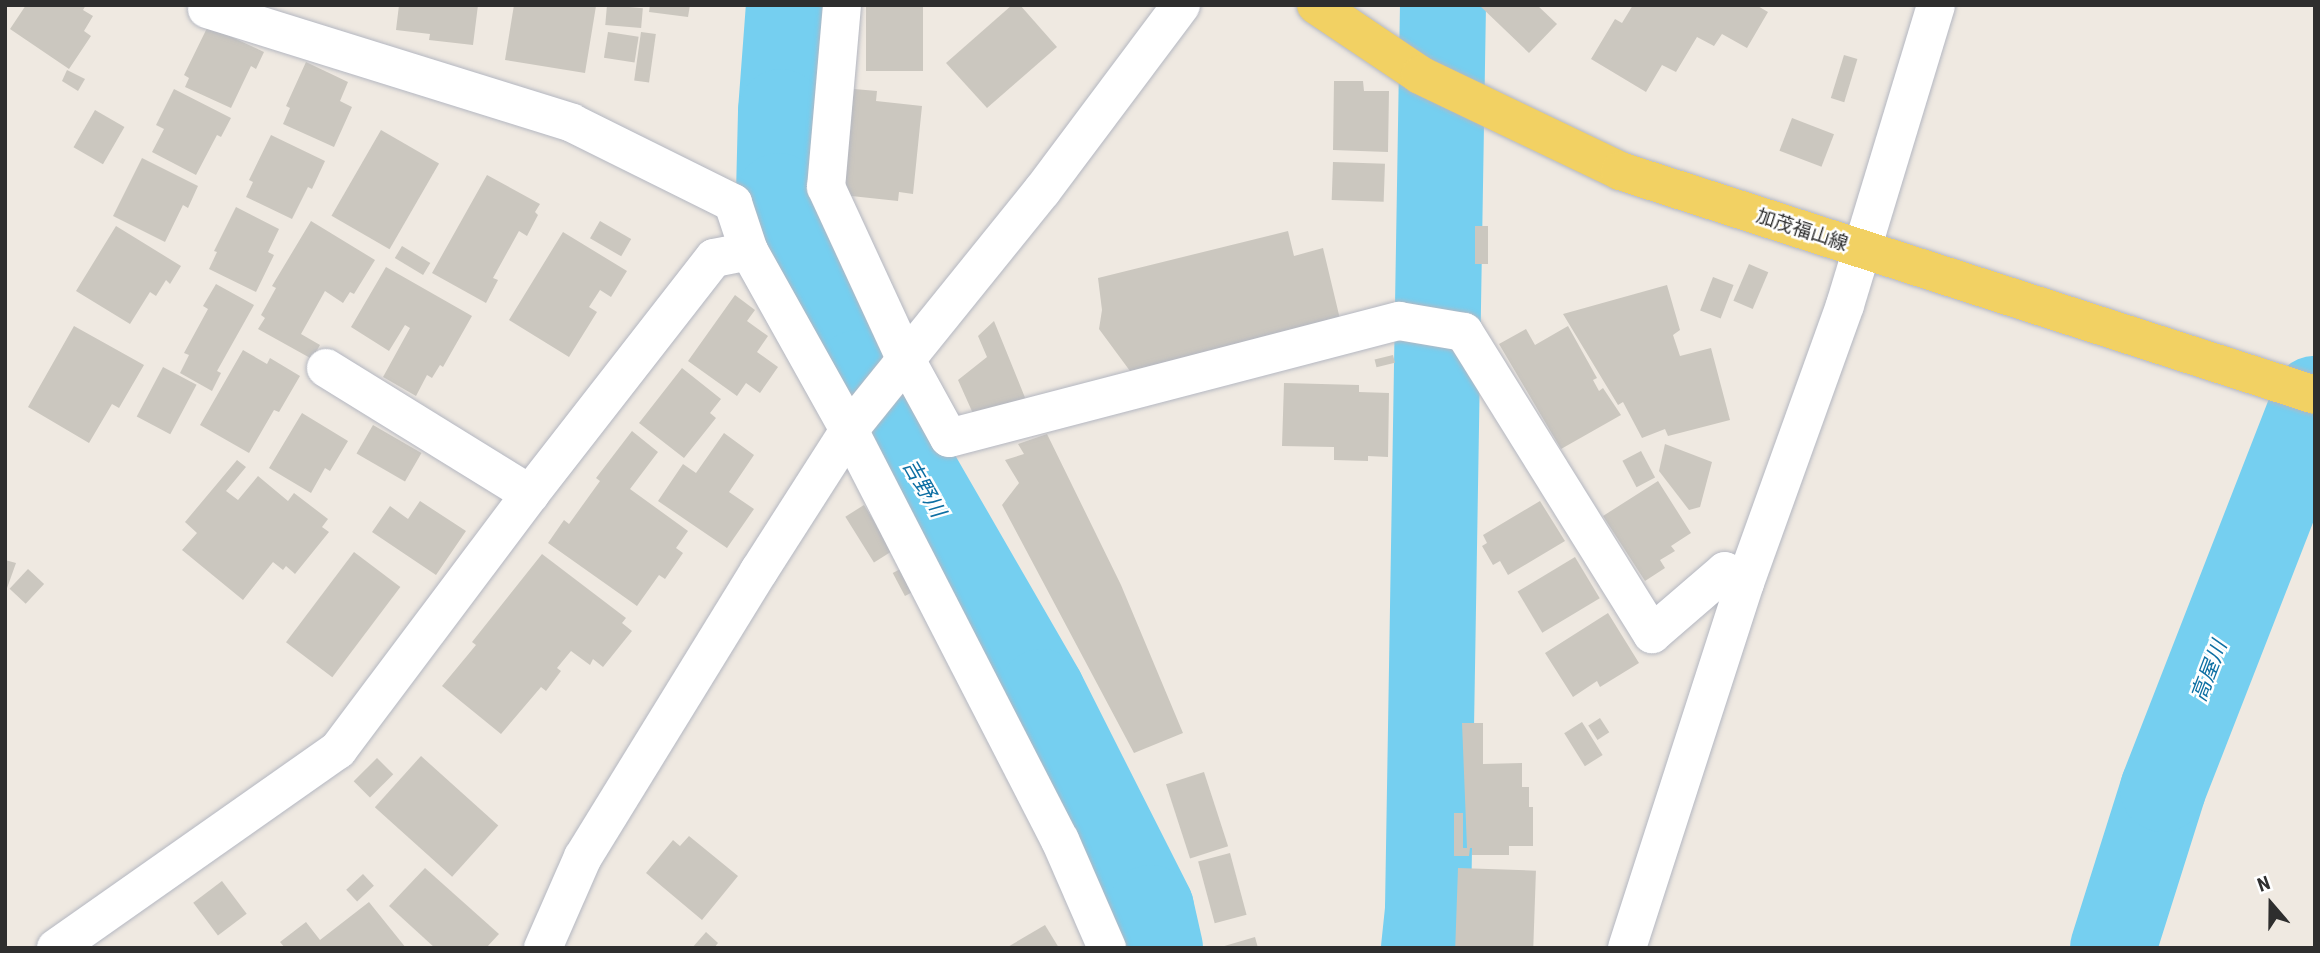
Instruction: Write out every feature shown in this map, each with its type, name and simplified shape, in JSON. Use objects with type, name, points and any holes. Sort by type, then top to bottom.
[{"type":"main road","name":"加茂福山線","points":[[1316,5],[1420,75],[1620,171],[2315,395]]},
{"type":"street","points":[[842,5],[826,187],[905,358],[948,438],[1399,321],[1464,332],[1652,634],[1726,571],[1745,583]]},
{"type":"street","points":[[543,948],[583,857],[849,430],[1042,191],[1181,5]]},
{"type":"street","points":[[1627,948],[1745,583],[1845,306],[1936,5]]},
{"type":"street","points":[[207,9],[572,123],[733,203],[749,251],[849,430],[1060,840],[1107,948]]},
{"type":"street","points":[[56,948],[338,750],[530,494],[714,258],[749,251]]},
{"type":"street","points":[[327,368],[530,494]]},
{"type":"building","points":[[26,5],[86,5],[83,10],[93,16],[84,31],[91,36],[69,69],[10,29]]},
{"type":"building","points":[[399,5],[478,5],[473,45],[429,40],[430,34],[396,30]]},
{"type":"building","points":[[514,5],[596,6],[585,73],[505,60]]},
{"type":"building","points":[[607,5],[643,8],[641,28],[605,25]]},
{"type":"building","points":[[650,5],[690,5],[688,17],[649,12]]},
{"type":"building","points":[[866,5],[923,5],[923,71],[866,71]]},
{"type":"building","points":[[1012,5],[1020,5],[1057,47],[987,108],[946,63]]},
{"type":"building","points":[[1479,5],[1537,5],[1557,24],[1529,53]]},
{"type":"building","points":[[1633,5],[1756,5],[1768,12],[1747,48],[1722,34],[1714,46],[1697,37],[1676,72],[1662,65],[1646,92],[1591,59],[1615,19],[1622,23]]},
{"type":"building","points":[[208,26],[264,52],[256,69],[251,66],[231,108],[185,87],[189,78],[184,75]]},
{"type":"building","points":[[608,32],[639,37],[635,63],[604,58]]},
{"type":"building","points":[[641,32],[656,34],[649,83],[634,81]]},
{"type":"building","points":[[1844,55],[1857,59],[1844,102],[1831,98]]},
{"type":"building","points":[[306,62],[348,82],[340,101],[352,107],[334,147],[283,124],[290,108],[286,106]]},
{"type":"building","points":[[67,70],[85,79],[78,91],[62,81]]},
{"type":"building","points":[[1334,81],[1363,81],[1364,91],[1389,91],[1388,152],[1333,150]]},
{"type":"building","points":[[174,89],[231,118],[221,137],[217,135],[196,175],[152,152],[164,129],[156,125]]},
{"type":"building","points":[[854,89],[877,91],[876,101],[922,106],[913,194],[899,192],[898,201],[842,195]]},
{"type":"building","points":[[95,110],[124,127],[103,164],[74,147]]},
{"type":"building","points":[[1792,118],[1834,134],[1821,167],[1779,151]]},
{"type":"building","points":[[381,130],[439,164],[390,249],[332,216]]},
{"type":"building","points":[[271,135],[325,161],[312,189],[308,187],[292,219],[246,197],[253,182],[249,180]]},
{"type":"building","points":[[142,158],[198,186],[188,208],[183,205],[165,242],[113,216]]},
{"type":"building","points":[[1333,162],[1385,164],[1384,202],[1332,200]]},
{"type":"building","points":[[487,175],[540,204],[535,212],[538,215],[527,236],[519,231],[493,278],[498,280],[486,303],[432,273]]},
{"type":"building","points":[[236,207],[279,229],[268,252],[274,255],[256,292],[209,269],[217,252],[214,251]]},
{"type":"building","points":[[311,221],[375,260],[354,294],[350,292],[343,303],[325,291],[301,334],[320,345],[312,359],[258,329],[265,318],[261,315],[276,288],[272,286]]},
{"type":"building","points":[[600,221],[631,239],[621,256],[590,238]]},
{"type":"building","points":[[116,226],[181,266],[170,284],[166,280],[156,296],[150,292],[130,324],[76,291]]},
{"type":"building","points":[[1475,226],[1488,226],[1488,264],[1475,264]]},
{"type":"building","points":[[1288,231],[1294,256],[1323,248],[1340,319],[1130,371],[1099,329],[1102,310],[1098,278]]},
{"type":"building","points":[[563,232],[627,271],[611,297],[600,290],[589,307],[597,312],[569,357],[509,320]]},
{"type":"building","points":[[402,246],[430,263],[423,275],[395,258]]},
{"type":"building","points":[[1749,264],[1768,272],[1753,309],[1733,301]]},
{"type":"building","points":[[386,267],[472,316],[443,367],[440,365],[432,378],[427,375],[416,396],[383,377],[410,328],[405,325],[389,351],[351,327]]},
{"type":"building","points":[[1713,277],[1734,285],[1721,318],[1700,311]]},
{"type":"building","points":[[216,284],[254,305],[217,371],[221,373],[212,391],[180,373],[189,355],[184,353],[208,309],[203,306]]},
{"type":"building","points":[[1667,285],[1680,330],[1673,335],[1680,356],[1711,348],[1730,420],[1668,436],[1665,429],[1642,438],[1623,402],[1618,405],[1563,314]]},
{"type":"building","points":[[735,295],[755,310],[747,321],[768,336],[757,352],[778,367],[760,393],[746,383],[737,396],[688,361]]},
{"type":"building","points":[[994,321],[1028,405],[975,418],[958,380],[987,357],[978,336]]},
{"type":"building","points":[[74,326],[144,365],[119,408],[112,404],[89,443],[28,407]]},
{"type":"building","points":[[1568,326],[1597,378],[1593,380],[1599,391],[1603,388],[1621,415],[1561,449],[1499,344],[1526,329],[1535,345]]},
{"type":"building","points":[[243,350],[267,364],[270,358],[300,376],[279,412],[274,410],[249,453],[200,425]]},
{"type":"building","points":[[1393,355],[1395,363],[1376,367],[1375,360]]},
{"type":"building","points":[[163,367],[197,385],[170,434],[137,416]]},
{"type":"building","points":[[682,368],[721,399],[710,413],[716,418],[684,458],[639,423]]},
{"type":"building","points":[[1284,383],[1359,385],[1359,392],[1389,393],[1388,457],[1368,456],[1368,461],[1334,460],[1334,447],[1282,446]]},
{"type":"building","points":[[302,413],[348,441],[330,471],[325,468],[311,493],[269,468]]},
{"type":"building","points":[[373,425],[421,453],[405,482],[356,454]]},
{"type":"building","points":[[632,431],[658,452],[630,489],[688,531],[676,548],[683,553],[665,579],[659,575],[637,606],[548,543],[564,520],[569,524],[600,481],[596,478]]},
{"type":"building","points":[[724,433],[754,455],[729,492],[754,509],[727,548],[658,501],[683,464],[696,473]]},
{"type":"building","points":[[1047,434],[1121,585],[1183,733],[1134,753],[1002,505],[1019,483],[1005,460],[1024,454],[1018,444]]},
{"type":"building","points":[[1665,444],[1712,462],[1700,507],[1689,510],[1659,471]]},
{"type":"building","points":[[1641,451],[1655,477],[1637,487],[1622,461]]},
{"type":"building","points":[[237,460],[246,467],[226,491],[238,500],[258,476],[288,501],[294,493],[328,519],[322,527],[329,532],[295,574],[286,566],[283,570],[273,562],[243,600],[182,550],[197,533],[185,522]]},
{"type":"building","points":[[1658,481],[1691,533],[1671,546],[1675,551],[1660,560],[1665,568],[1645,581],[1603,516]]},
{"type":"building","points":[[420,501],[466,531],[436,575],[372,532],[390,506],[408,519]]},
{"type":"building","points":[[1540,501],[1565,541],[1508,575],[1500,561],[1493,565],[1482,546],[1487,543],[1483,535]]},
{"type":"building","points":[[864,505],[893,551],[874,562],[845,517]]},
{"type":"building","points":[[354,552],[400,587],[332,677],[286,642]]},
{"type":"building","points":[[542,554],[626,618],[622,623],[632,631],[603,667],[593,659],[590,665],[571,651],[557,668],[561,671],[546,691],[541,687],[501,734],[442,686],[476,645],[472,642]]},
{"type":"building","points":[[1575,557],[1600,598],[1542,633],[1518,592]]},
{"type":"building","points":[[5,560],[16,563],[6,591],[5,591]]},
{"type":"building","points":[[906,566],[918,589],[905,596],[893,573]]},
{"type":"building","points":[[28,569],[44,584],[26,604],[10,589]]},
{"type":"building","points":[[1608,613],[1639,663],[1600,687],[1597,681],[1573,697],[1545,653]]},
{"type":"building","points":[[1600,718],[1609,732],[1598,740],[1588,726]]},
{"type":"building","points":[[1582,722],[1603,755],[1585,766],[1564,733]]},
{"type":"building","points":[[1462,723],[1483,723],[1483,764],[1522,763],[1522,787],[1529,787],[1529,807],[1533,807],[1533,846],[1509,846],[1509,855],[1472,855],[1470,848],[1469,856],[1454,856],[1454,813],[1463,813],[1463,848],[1467,848]]},
{"type":"building","points":[[421,756],[498,826],[452,877],[375,807]]},
{"type":"building","points":[[377,758],[393,774],[370,798],[354,781]]},
{"type":"building","points":[[1204,772],[1228,846],[1190,859],[1166,784]]},
{"type":"building","points":[[689,836],[738,876],[702,920],[646,873],[673,840],[680,846]]},
{"type":"building","points":[[1230,853],[1247,915],[1215,923],[1198,862]]},
{"type":"building","points":[[425,868],[499,934],[486,948],[435,948],[389,906]]},
{"type":"building","points":[[1458,868],[1536,871],[1533,948],[1455,948]]},
{"type":"building","points":[[363,874],[374,886],[357,901],[346,890]]},
{"type":"building","points":[[222,881],[247,914],[218,935],[193,903]]},
{"type":"building","points":[[369,902],[406,948],[285,948],[280,942],[306,922],[320,940]]},
{"type":"building","points":[[1045,925],[1059,948],[1006,948]]},
{"type":"building","points":[[706,932],[718,943],[714,948],[692,948]]},
{"type":"building","points":[[1255,937],[1258,948],[1221,948],[1221,947]]},
{"type":"waterway","name":"吉野川","points":[[789,5],[781,112],[779,196],[858,373],[1042,692],[1151,908],[1160,948]]},
{"type":"waterway","points":[[1424,948],[1428,909],[1443,5]]},
{"type":"waterway","name":"高屋川","points":[[2113,948],[2163,789],[2315,399]]}]
